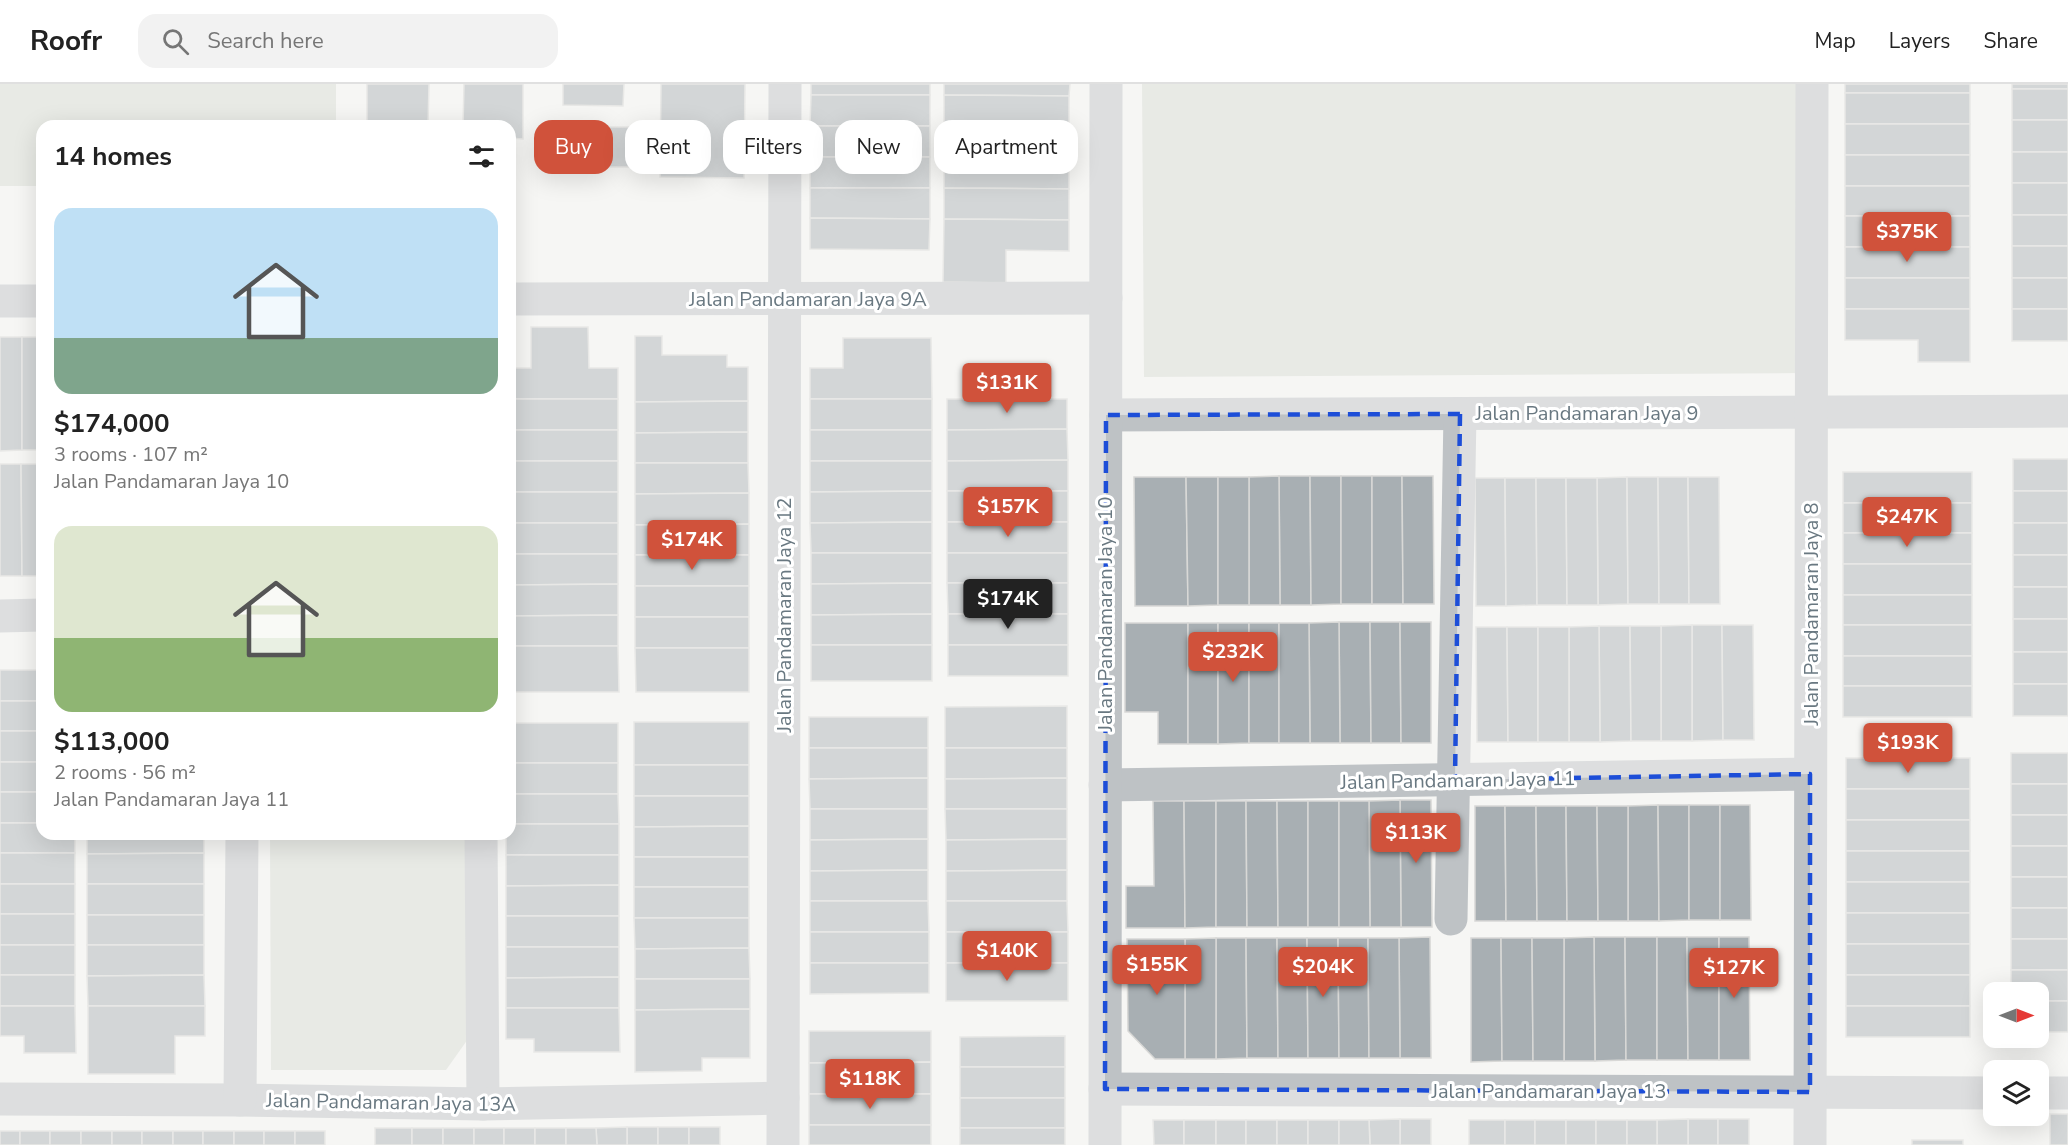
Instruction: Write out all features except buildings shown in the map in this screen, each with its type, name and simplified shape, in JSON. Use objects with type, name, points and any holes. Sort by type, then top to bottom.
[{"type":"street","name":"Jalan Pandamaran Jaya 12","points":[[783,1145],[785,84]]},
{"type":"street","name":"Jalan Pandamaran Jaya 10","points":[[1105,1145],[1106,84]]},
{"type":"street","name":"Jalan Pandamaran Jaya 8","points":[[1810,1145],[1812,84]]},
{"type":"street","name":"Jalan Pandamaran Jaya 9A","points":[[516,299],[1106,298]]},
{"type":"street","points":[[0,301],[36,301]]},
{"type":"street","name":"Jalan Pandamaran Jaya 9","points":[[1106,416],[2068,411]]},
{"type":"street","points":[[1451,919],[1460,414]]},
{"type":"street","points":[[0,616],[36,615]]},
{"type":"street","name":"Jalan Pandamaran Jaya 11","points":[[1105,785],[1810,774]]},
{"type":"street","points":[[240,1100],[242,840]]},
{"type":"street","points":[[481,840],[483,1104]]},
{"type":"street","name":"Jalan Pandamaran Jaya 13","points":[[1105,1089],[1983,1093]]},
{"type":"street","points":[[2049,1093],[2068,1093]]},
{"type":"street","name":"Jalan Pandamaran Jaya 13A","points":[[0,1099],[483,1104],[783,1098]]},
{"type":"highlighted area","points":[[1460,414],[1455,780],[1810,774],[1810,1092],[1105,1089],[1106,415]]},
{"type":"shaded area","points":[[0,84],[336,84],[336,120],[36,120],[36,186],[0,186]]},
{"type":"shaded area","points":[[1142,84],[1800,84],[1802,373],[1144,377]]},
{"type":"shaded area","points":[[270,840],[468,840],[468,1039],[446,1070],[271,1070]]}]
